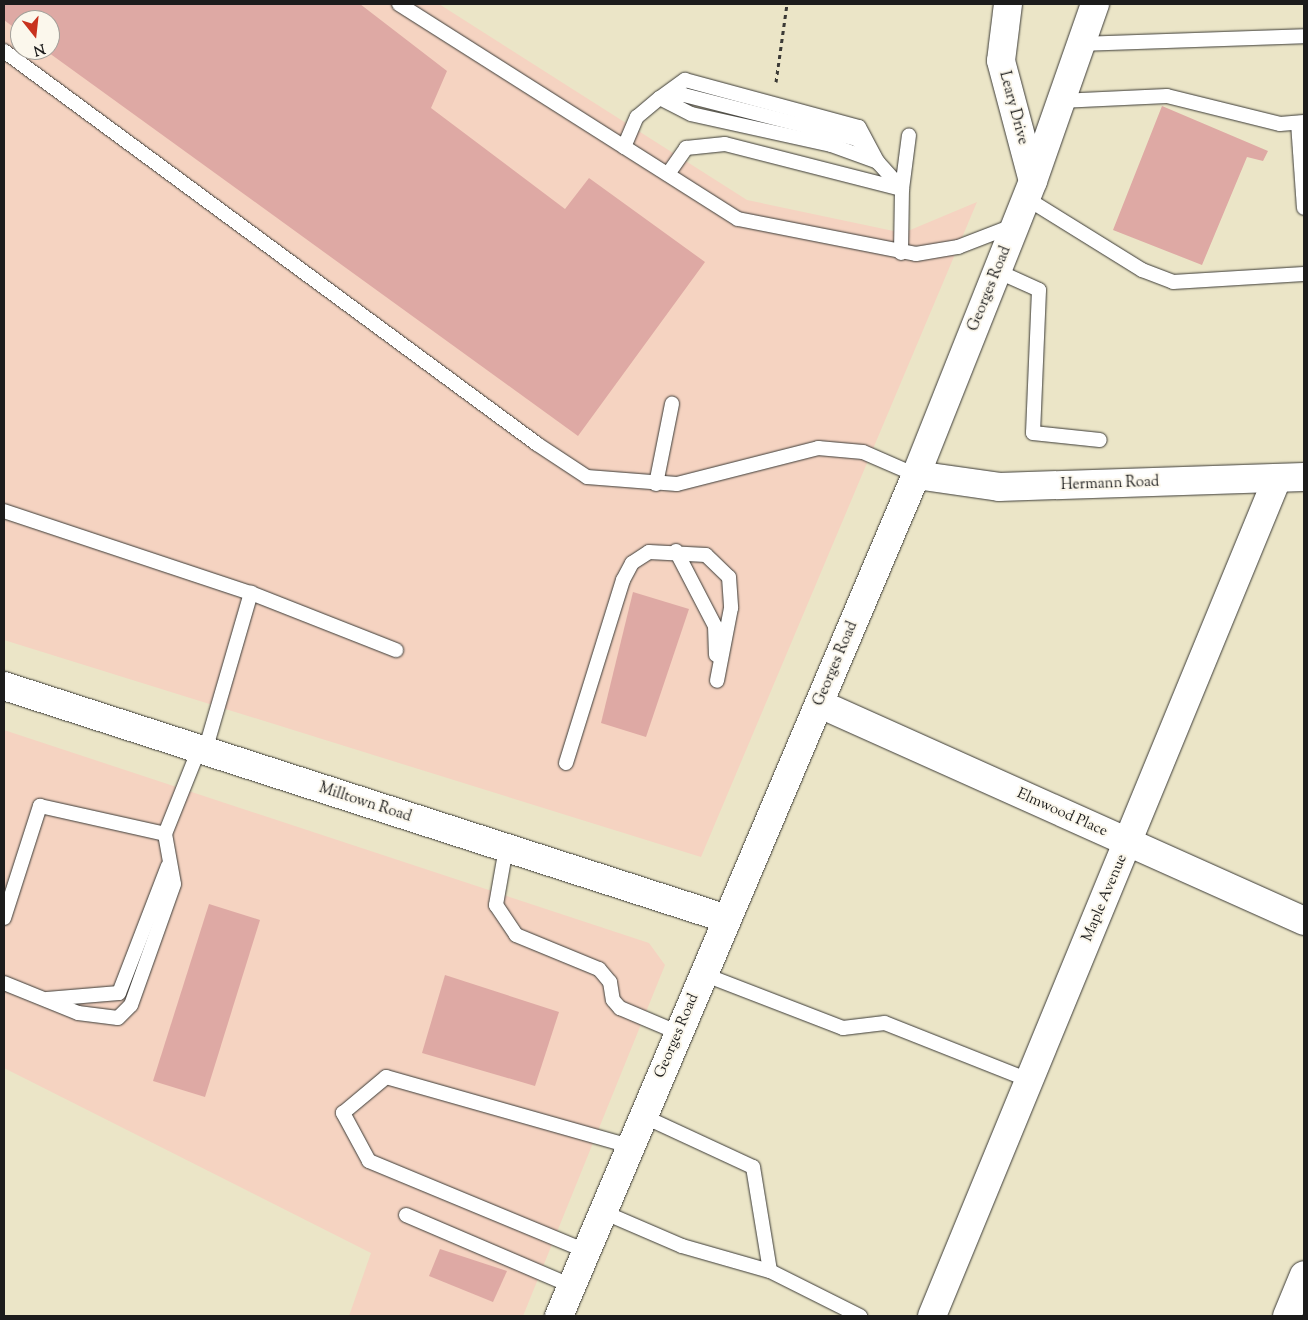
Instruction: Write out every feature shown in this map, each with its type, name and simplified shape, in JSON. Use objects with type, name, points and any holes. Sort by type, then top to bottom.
[{"type":"street","name":"Leary Drive","points":[[1008,4],[1001,61],[1029,190]]},
{"type":"street","name":"Georges Road","points":[[559,1316],[916,475],[1029,190],[1079,44],[1095,4]]},
{"type":"street","name":"Hermann Road","points":[[916,475],[999,487],[1304,477]]},
{"type":"street","name":"Maple Avenue","points":[[932,1316],[1277,478]]},
{"type":"street","name":"Milltown Road","points":[[4,686],[727,919]]},
{"type":"street","name":"Elmwood Place","points":[[820,704],[1304,921]]},
{"type":"street","points":[[1287,1316],[1304,1275]]},
{"type":"lane","points":[[399,4],[738,219],[901,253],[958,248],[1015,224]]},
{"type":"lane","points":[[1079,44],[1304,36]]},
{"type":"lane","points":[[4,50],[537,444],[587,477],[656,484],[677,484],[818,448],[863,452],[916,475]]},
{"type":"lane","points":[[624,147],[636,116],[686,80],[859,127],[878,162]]},
{"type":"lane","points":[[660,98],[684,95],[857,139],[902,189]]},
{"type":"lane","points":[[1060,101],[1167,96],[1280,124],[1301,123],[1304,208]]},
{"type":"lane","points":[[901,253],[902,189],[909,135]]},
{"type":"lane","points":[[668,174],[686,148],[725,144],[902,189]]},
{"type":"lane","points":[[1029,190],[1142,270],[1173,282],[1304,274]]},
{"type":"lane","points":[[997,272],[1039,290],[1033,433],[1100,440]]},
{"type":"lane","points":[[656,484],[672,404]]},
{"type":"lane","points":[[4,511],[250,593],[396,650]]},
{"type":"lane","points":[[566,763],[632,562],[649,552],[676,551],[706,555],[729,576],[731,608],[717,681],[715,626],[676,551]]},
{"type":"lane","points":[[4,983],[78,1013],[118,1018],[131,1005],[174,884],[168,866],[165,834],[202,750],[250,593]]},
{"type":"lane","points":[[4,918],[40,806],[165,834]]},
{"type":"lane","points":[[506,848],[496,905],[516,935],[599,969],[610,982],[610,992],[620,1008],[679,1033]]},
{"type":"lane","points":[[46,1000],[119,992],[168,866]]},
{"type":"lane","points":[[703,974],[843,1028],[885,1024],[1029,1080]]},
{"type":"lane","points":[[586,1251],[369,1161],[344,1112],[386,1077],[630,1146]]},
{"type":"lane","points":[[643,1116],[753,1167],[770,1270]]},
{"type":"lane","points":[[603,1212],[682,1246],[770,1270],[860,1316]]},
{"type":"lane","points":[[406,1215],[572,1286]]},
{"type":"path","points":[[742,94],[775,86],[787,4]]},
{"type":"shaded area","points":[[4,4],[439,4],[747,200],[903,233],[977,202],[701,857],[4,640]]},
{"type":"shaded area","points":[[4,730],[649,943],[665,965],[523,1316],[349,1316],[371,1253],[4,1068]]},
{"type":"building","points":[[4,4],[360,4],[447,71],[431,108],[565,209],[589,178],[705,262],[578,436],[59,60],[60,10],[10,10],[10,24],[4,20]]},
{"type":"building","points":[[1162,106],[1268,151],[1263,161],[1247,157],[1202,265],[1113,230]]},
{"type":"building","points":[[633,592],[689,609],[646,737],[601,723]]},
{"type":"building","points":[[209,904],[260,920],[205,1097],[153,1081]]},
{"type":"building","points":[[445,975],[559,1012],[535,1086],[422,1053]]},
{"type":"building","points":[[440,1249],[507,1271],[493,1302],[429,1276]]}]
